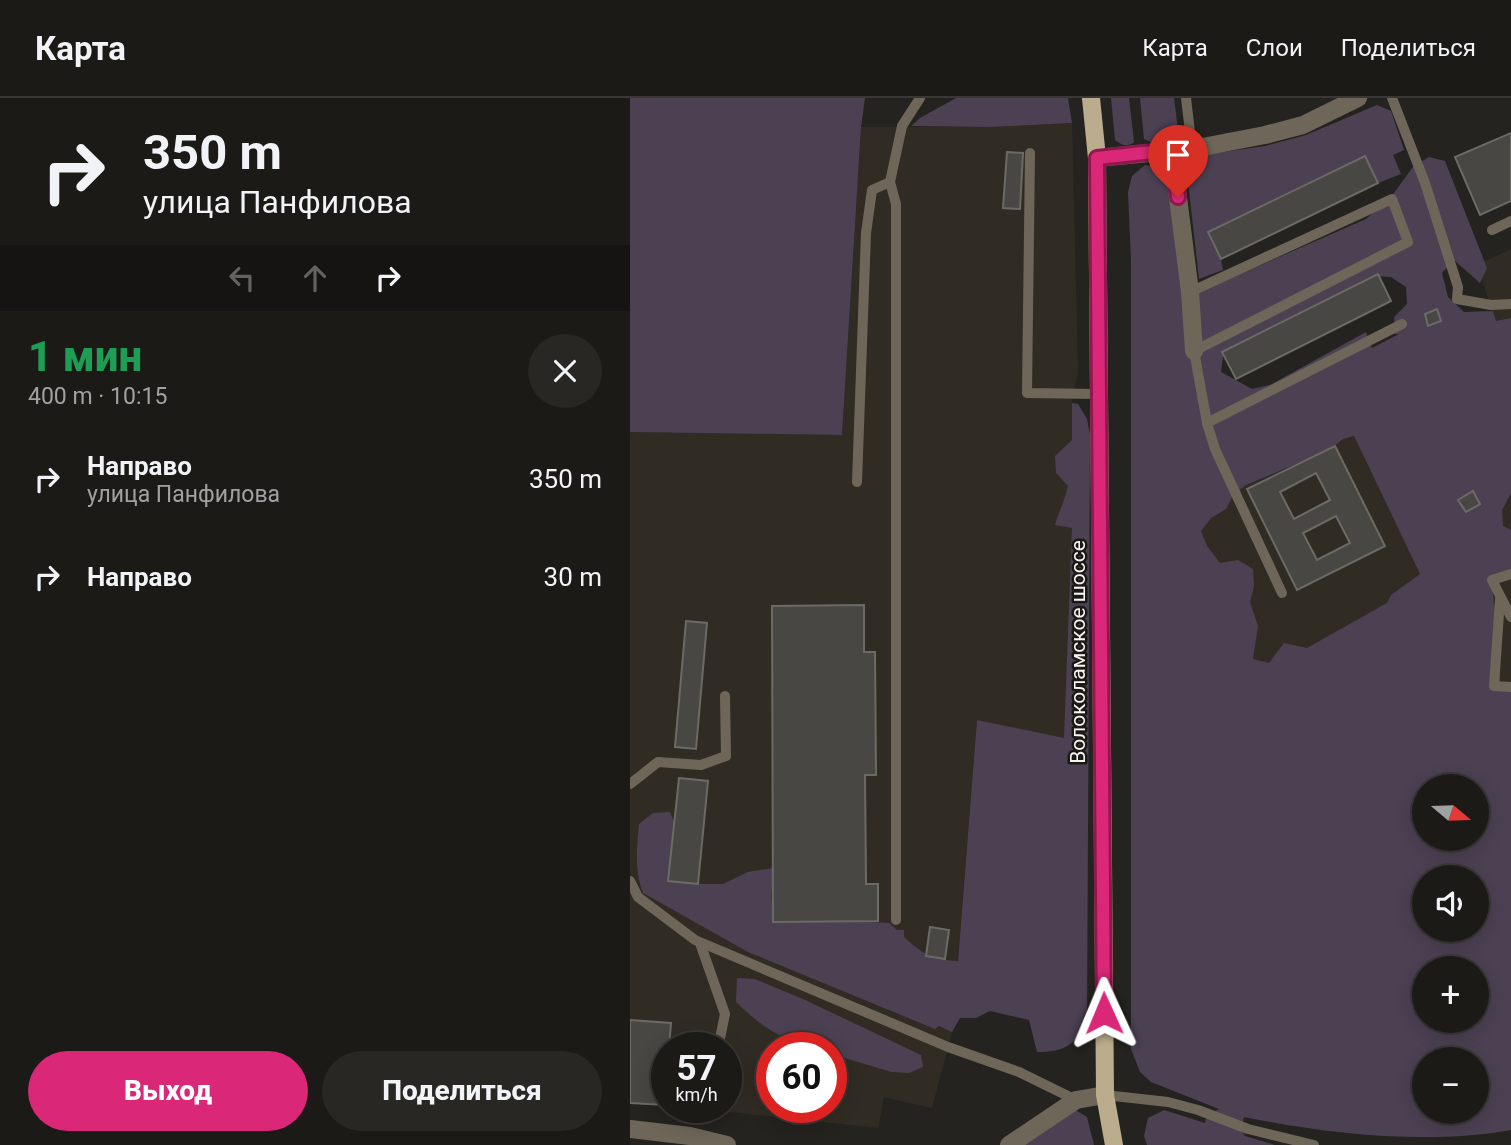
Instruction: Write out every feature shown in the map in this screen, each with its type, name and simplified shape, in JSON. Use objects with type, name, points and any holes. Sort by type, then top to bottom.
[{"type":"main road","name":"Волоколамское шоссе","points":[[1091,98],[1097,158],[1105,1095],[1114,1145]]},
{"type":"street","points":[[1097,158],[1192,149],[1265,135],[1303,125],[1358,98]]},
{"type":"street","points":[[1172,150],[1190,292],[1194,351]]},
{"type":"street","points":[[1009,1145],[1076,1100],[1105,1095]]},
{"type":"street","points":[[630,1129],[690,1136],[727,1145]]},
{"type":"lane","points":[[896,920],[896,204],[890,182],[902,126],[920,98]]},
{"type":"lane","points":[[1186,98],[1192,149]]},
{"type":"lane","points":[[1392,98],[1425,183],[1458,287],[1457,299],[1491,305],[1511,304]]},
{"type":"lane","points":[[1030,153],[1027,393],[1099,394]]},
{"type":"lane","points":[[857,482],[866,233],[872,190],[890,182]]},
{"type":"lane","points":[[1190,292],[1392,199],[1408,242],[1194,351],[1207,423],[1215,449],[1282,593]]},
{"type":"lane","points":[[1492,230],[1511,221]]},
{"type":"lane","points":[[1207,423],[1402,324]]},
{"type":"lane","points":[[1511,574],[1492,580],[1511,617]]},
{"type":"lane","points":[[1500,599],[1494,687],[1511,687]]},
{"type":"lane","points":[[630,784],[658,762],[701,765],[726,756],[725,696]]},
{"type":"lane","points":[[630,881],[638,897],[701,943],[948,1047],[1019,1072],[1076,1100]]},
{"type":"lane","points":[[701,943],[725,1014],[721,1032]]},
{"type":"lane","points":[[1105,1095],[1168,1102],[1248,1129],[1314,1145]]},
{"type":"shaded area","points":[[630,98],[865,98],[842,435],[630,432]]},
{"type":"shaded area","points":[[956,98],[1068,98],[1072,123],[990,127],[911,126]]},
{"type":"shaded area","points":[[1111,98],[1129,98],[1134,142],[1129,145],[1115,140]]},
{"type":"shaded area","points":[[1140,98],[1174,98],[1179,137],[1170,143],[1162,144],[1144,139]]},
{"type":"shaded area","points":[[1377,105],[1391,111],[1404,150],[1393,155],[1401,174],[1378,183],[1364,156],[1208,231],[1223,270],[1199,279],[1186,164],[1189,157],[1265,146],[1306,135]]},
{"type":"shaded area","points":[[1072,123],[1078,371],[1072,403],[1073,741],[977,720],[952,1032],[932,1108],[884,1097],[878,1128],[832,1123],[847,1123],[847,1032],[756,1032],[756,1115],[742,1113],[742,1032],[651,1032],[651,1104],[630,1103],[630,432],[842,435],[861,127],[990,127]]},
{"type":"shaded area","points":[[1429,157],[1445,161],[1487,268],[1480,283],[1454,260],[1442,273],[1448,297],[1464,312],[1493,311],[1496,321],[1511,318],[1511,493],[1502,510],[1503,526],[1511,530],[1511,569],[1492,580],[1500,681],[1511,691],[1511,1130],[1446,1137],[1378,1136],[1244,1117],[1241,1130],[1245,1136],[1275,1145],[1147,1145],[1144,1136],[1148,1118],[1164,1110],[1205,1123],[1207,1115],[1219,1109],[1151,1082],[1140,1072],[1131,1049],[1131,260],[1128,192],[1132,176],[1145,165],[1161,168],[1165,176],[1172,177],[1197,293],[1366,219],[1391,197],[1413,167]],"holes":[[[1373,276],[1391,277],[1406,287],[1407,304],[1394,317],[1395,334],[1399,334],[1372,348],[1366,332],[1270,385],[1252,389],[1221,372],[1223,357]],[[1354,436],[1420,574],[1391,595],[1387,603],[1307,648],[1284,643],[1269,663],[1253,659],[1258,626],[1250,602],[1254,586],[1253,569],[1238,560],[1220,563],[1207,546],[1201,531],[1211,518],[1226,509],[1233,495],[1246,485],[1329,450],[1343,439]]]},
{"type":"shaded area","points":[[1511,249],[1511,318],[1496,321],[1477,265]]},
{"type":"shaded area","points":[[1330,386],[1420,574],[1391,595],[1366,651],[1183,718],[1166,466]]},
{"type":"shaded area","points":[[1072,403],[1078,404],[1087,419],[1090,434],[1087,1023],[1077,1037],[1061,1049],[1037,1052],[1029,1020],[990,1011],[976,1018],[960,1018],[952,1032],[939,1026],[935,1029],[748,952],[643,893],[637,867],[639,824],[653,813],[670,812],[698,884],[723,884],[748,872],[773,868],[772,905],[778,917],[785,923],[802,918],[889,923],[897,930],[904,930],[904,937],[922,952],[958,961],[977,720],[1064,738],[1072,528],[1055,525],[1068,486],[1056,473],[1055,456],[1072,440]]},
{"type":"shaded area","points":[[1511,471],[1511,691],[1500,681],[1491,573],[1501,478]]},
{"type":"shaded area","points":[[737,978],[755,979],[921,1055],[923,1067],[909,1073],[892,1072],[847,1059],[847,1032],[774,1032],[736,1002]]},
{"type":"shaded area","points":[[1067,1105],[1087,1117],[1094,1145],[1017,1145]]},
{"type":"building","points":[[1511,133],[1511,201],[1480,215],[1455,157]]},
{"type":"building","points":[[1007,152],[1023,153],[1020,209],[1003,208]]},
{"type":"building","points":[[1365,156],[1378,183],[1221,259],[1208,232]]},
{"type":"building","points":[[1378,274],[1391,301],[1236,379],[1222,352]]},
{"type":"building","points":[[1437,309],[1441,321],[1428,326],[1425,314]]},
{"type":"building","points":[[1335,446],[1385,546],[1297,590],[1247,489]],"holes":[[[1316,473],[1330,500],[1294,519],[1280,492]],[[1336,516],[1350,543],[1317,560],[1303,533]]]},
{"type":"building","points":[[1473,491],[1480,504],[1466,512],[1458,500]]},
{"type":"building","points":[[864,605],[864,652],[875,652],[876,775],[865,775],[866,884],[878,884],[878,921],[773,922],[772,606]]},
{"type":"building","points":[[686,621],[707,623],[696,749],[675,747]]},
{"type":"building","points":[[679,778],[708,781],[698,884],[668,881]]},
{"type":"building","points":[[930,927],[949,930],[945,959],[926,956]]},
{"type":"building","points":[[630,1020],[671,1023],[670,1032],[651,1032],[651,1104],[630,1103]]},
{"type":"route","points":[[1104,1013],[1097,158],[1172,150],[1178,197]]}]
